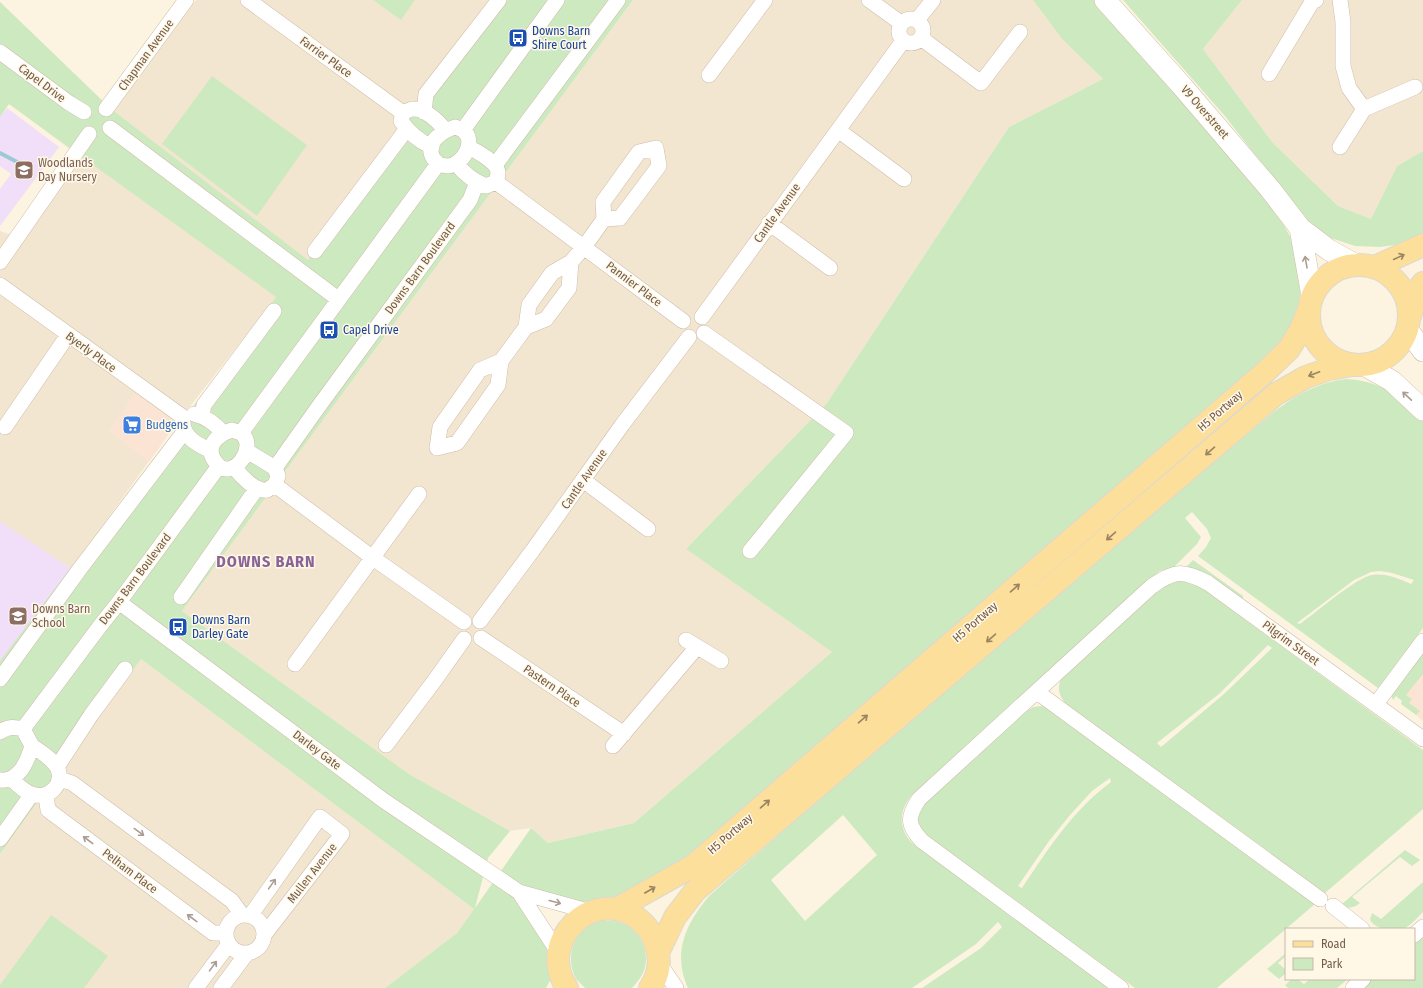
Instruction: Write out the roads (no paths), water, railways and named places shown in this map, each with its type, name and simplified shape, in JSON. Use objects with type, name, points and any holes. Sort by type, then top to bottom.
[{"type":"main road","points":[[1423,245],[1365,266],[1342,268],[1329,274],[1319,284],[1310,303],[1310,325],[1315,339],[1324,352],[1337,360],[1358,365],[1379,361],[1391,354],[1401,343],[1419,288],[1423,283]]},
{"type":"main road","points":[[1365,266],[1389,274],[1400,286],[1407,300],[1408,323]]},
{"type":"main road","name":"H5 Portway","points":[[616,910],[692,866],[1264,374],[1289,349],[1300,331],[1310,303]]},
{"type":"main road","name":"H5 Portway","points":[[650,988],[656,975],[659,958],[675,917],[695,891],[1276,394],[1306,377],[1329,369],[1358,365]]},
{"type":"main road","points":[[546,988],[558,959],[562,939],[569,928],[579,918],[591,912],[603,909],[616,910],[632,914],[645,924],[654,937],[659,958]]},
{"type":"main road","points":[[558,959],[562,980],[567,988]]},
{"type":"street","name":"Chapman Avenue","points":[[106,109],[186,0]]},
{"type":"street","name":"Farrier Place","points":[[248,0],[403,113]]},
{"type":"street","points":[[424,112],[426,94],[499,0]]},
{"type":"street","points":[[463,130],[557,0]]},
{"type":"street","points":[[495,165],[618,0]]},
{"type":"street","points":[[709,74],[765,0]]},
{"type":"street","points":[[869,0],[901,23]]},
{"type":"street","points":[[917,20],[933,0]]},
{"type":"street","name":"V9 Overstreet","points":[[1105,0],[1208,116],[1270,189],[1300,228],[1329,250],[1365,266]]},
{"type":"street","points":[[1269,74],[1312,2],[1316,0]]},
{"type":"street","points":[[1340,0],[1343,22],[1343,66],[1349,88],[1364,109]]},
{"type":"street","points":[[907,19],[917,20],[922,26],[923,30],[921,38],[914,42],[904,41],[898,30],[901,23],[907,19]]},
{"type":"street","points":[[921,38],[981,83],[1020,32]]},
{"type":"street","name":"Cantle Avenue","points":[[702,317],[769,223],[904,41]]},
{"type":"street","name":"Capel Drive","points":[[0,52],[69,104],[84,112]]},
{"type":"street","points":[[1340,147],[1364,109],[1415,87]]},
{"type":"street","points":[[94,106],[99,106],[106,109],[111,118],[110,128],[100,135],[89,134],[82,125],[84,112],[94,106]]},
{"type":"street","points":[[432,147],[421,142],[406,130],[401,121],[403,113],[412,109],[424,112],[438,121],[445,130]]},
{"type":"street","points":[[455,127],[463,130],[468,136],[468,147],[465,156],[456,163],[448,166],[438,164],[432,156],[432,147],[436,138],[445,130],[455,127]]},
{"type":"street","points":[[110,128],[338,299]]},
{"type":"street","points":[[316,251],[406,130]]},
{"type":"street","points":[[838,130],[904,179]]},
{"type":"street","points":[[0,262],[89,134]]},
{"type":"street","points":[[456,163],[464,173],[477,182],[486,186],[496,182],[498,173],[495,165],[478,152],[468,147]]},
{"type":"street","points":[[501,361],[480,370],[440,427],[437,448],[457,443],[498,385],[501,361],[526,327],[529,305],[552,273],[571,262],[584,247],[604,219],[603,202],[639,152],[656,148],[659,166],[620,218],[604,219]]},
{"type":"street","points":[[241,433],[438,164]]},
{"type":"street","name":"Downs Barn Boulevard","points":[[275,468],[470,200],[477,182]]},
{"type":"street","name":"Pannier Place","points":[[496,182],[683,321]]},
{"type":"street","points":[[769,223],[830,268]]},
{"type":"street","name":"V9 Overstreet","points":[[1300,228],[1310,303]]},
{"type":"street","points":[[526,327],[546,319],[569,288],[571,262]]},
{"type":"street","name":"Byerly Place","points":[[0,285],[184,424],[193,441],[211,451]]},
{"type":"street","points":[[202,416],[204,405],[274,311]]},
{"type":"street","points":[[692,314],[702,317],[706,326],[704,333],[699,338],[689,337],[683,332],[683,321],[692,314]]},
{"type":"street","points":[[1408,323],[1423,351]]},
{"type":"street","points":[[704,333],[846,433],[750,551]]},
{"type":"street","points":[[6,427],[68,335]]},
{"type":"street","name":"Cantle Avenue","points":[[480,621],[622,426],[689,337]]},
{"type":"street","points":[[1358,365],[1392,381],[1423,410]]},
{"type":"street","points":[[0,679],[184,424],[193,414],[202,416],[216,425],[222,433]]},
{"type":"street","points":[[232,430],[241,433],[246,440],[247,450],[242,460],[234,467],[225,469],[219,466],[213,459],[211,451],[214,440],[222,433],[232,430]]},
{"type":"street","points":[[234,467],[241,476],[257,488],[267,490],[275,485],[278,476],[275,468],[247,450]]},
{"type":"street","name":"Downs Barn Boulevard","points":[[23,729],[219,466]]},
{"type":"street","points":[[583,480],[648,529]]},
{"type":"street","points":[[275,485],[373,558],[464,622]]},
{"type":"street","points":[[181,597],[257,488]]},
{"type":"street","points":[[295,664],[419,494]]},
{"type":"street","name":"Pilgrim Street","points":[[1122,988],[922,841],[912,831],[910,821],[912,809],[919,799],[1152,586],[1163,578],[1175,574],[1186,574],[1208,583],[1423,739]]},
{"type":"street","name":"Darley Gate","points":[[119,602],[383,800],[519,892],[591,912]]},
{"type":"street","points":[[471,618],[480,621],[484,628],[481,638],[474,642],[469,642],[464,639],[460,631],[464,622],[471,618]]},
{"type":"street","name":"Pastern Place","points":[[481,638],[624,734]]},
{"type":"street","points":[[386,745],[464,639]]},
{"type":"street","points":[[1376,704],[1423,641]]},
{"type":"street","points":[[613,746],[624,734],[691,644],[721,661]]},
{"type":"street","points":[[0,839],[39,795],[56,789],[59,773],[91,715],[125,669]]},
{"type":"street","points":[[1037,692],[1361,928]]},
{"type":"street","points":[[1,728],[12,726],[23,729],[32,746],[42,752],[59,773],[232,900],[246,916],[260,922],[263,928],[263,942],[254,951],[246,953],[234,950],[227,938]]},
{"type":"street","points":[[6,779],[22,770],[28,759],[32,746]]},
{"type":"street","points":[[6,779],[39,795]]},
{"type":"street","name":"Pelham Place","points":[[39,795],[48,810],[213,933],[227,938]]},
{"type":"street","name":"Mullen Avenue","points":[[246,916],[320,817],[342,834],[264,935]]},
{"type":"street","name":"Darley Gate","points":[[519,892],[558,959]]},
{"type":"street","points":[[196,988],[227,938],[228,926],[232,921],[246,916]]},
{"type":"street","points":[[1415,934],[1423,927]]},
{"type":"street","points":[[221,988],[246,953]]},
{"type":"street","points":[[659,958],[676,988]]},
{"type":"street","points":[[1353,988],[1362,980]]},
{"type":"waterway","points":[[0,153],[19,163]]},
{"type":"place","name":"Downs Barn Shire Court","points":[[518,38]]},
{"type":"place","name":"Woodlands Day Nursery","points":[[24,170]]},
{"type":"place","name":"Capel Drive","points":[[329,330]]},
{"type":"place","name":"Budgens","points":[[132,425]]},
{"type":"place","name":"Downs Barn School","points":[[18,616]]},
{"type":"place","name":"Downs Barn Darley Gate","points":[[178,627]]},
{"type":"district","name":"DOWNS BARN","points":[[266,561]]}]
